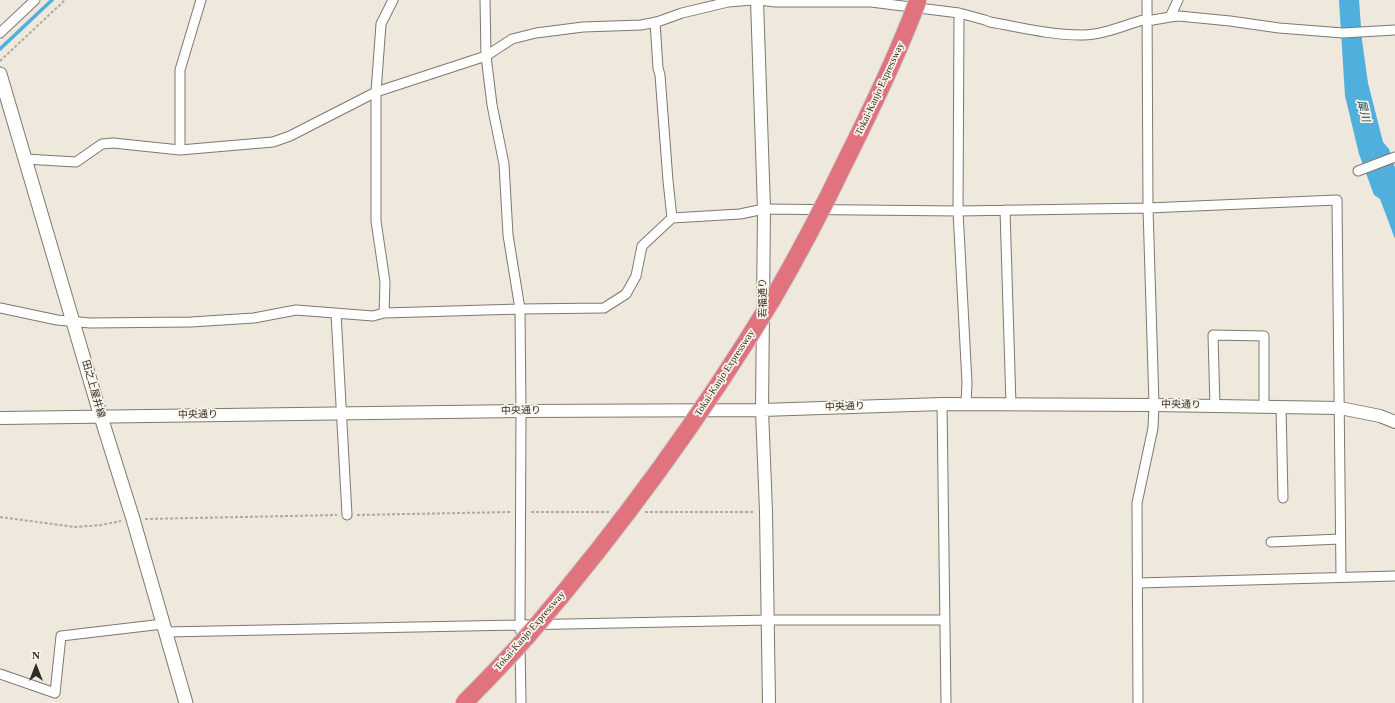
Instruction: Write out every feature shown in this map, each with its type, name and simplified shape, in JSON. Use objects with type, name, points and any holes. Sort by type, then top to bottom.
[{"type":"highway","name":"Tokai-Kanjo Expressway","points":[[464,703],[529,634],[590,561],[653,478],[712,395],[772,299],[819,216],[864,124],[906,32],[918,0]]},
{"type":"main road","name":"田之上屋井線","points":[[0,74],[101,417],[133,519],[186,703]]},
{"type":"street","points":[[0,33],[35,0]]},
{"type":"street","points":[[180,150],[180,70],[201,0]]},
{"type":"street","points":[[384,313],[385,282],[376,221],[376,92],[381,24],[393,0]]},
{"type":"street","points":[[485,0],[486,56],[492,104],[504,164],[508,235],[520,309],[521,703]]},
{"type":"street","points":[[25,159],[76,162],[102,144],[113,143],[180,150],[273,142],[290,136],[376,92],[486,56],[512,39],[536,33],[583,27],[641,25],[728,2],[753,0]]},
{"type":"street","points":[[758,0],[775,2],[871,2],[959,13],[990,22],[1082,36],[1107,31],[1143,20],[1147,22],[1170,16],[1230,21],[1278,28],[1343,33],[1395,30]]},
{"type":"street","name":"若福通り","points":[[758,0],[764,209],[762,410],[766,512],[769,703]]},
{"type":"street","points":[[1138,703],[1137,503],[1152,435],[1154,405],[1148,208],[1148,0]]},
{"type":"street","points":[[1170,16],[1178,0]]},
{"type":"street","points":[[959,13],[958,211],[967,383],[966,404]]},
{"type":"street","points":[[656,22],[658,68],[660,76],[672,218]]},
{"type":"street","points":[[1358,171],[1395,157]]},
{"type":"street","points":[[0,308],[56,320],[90,323],[191,322],[254,318],[296,310],[373,316],[384,313],[604,308],[626,294],[636,276],[642,246],[672,218],[740,214],[764,209],[958,211],[1148,208],[1337,200],[1340,408],[1340,577]]},
{"type":"street","points":[[1005,210],[1011,405]]},
{"type":"street","points":[[336,313],[347,515]]},
{"type":"street","points":[[1215,406],[1213,335],[1264,336],[1264,407]]},
{"type":"street","points":[[942,404],[946,703]]},
{"type":"street","name":"中央通り","points":[[0,418],[521,411],[762,410],[966,404],[1340,408],[1380,416],[1395,422]]},
{"type":"street","points":[[1281,407],[1283,498]]},
{"type":"street","points":[[1271,542],[1340,540]]},
{"type":"street","points":[[1138,583],[1395,576]]},
{"type":"street","points":[[54,703],[61,636],[164,628],[520,625],[768,620],[945,620]]},
{"type":"street","points":[[0,674],[55,693]]},
{"type":"path","points":[[0,61],[65,0]]},
{"type":"path","points":[[0,517],[75,527],[101,525],[133,519],[520,512],[615,512]]},
{"type":"path","points":[[639,512],[766,512]]},
{"type":"water","name":"犀川","points":[[1339,0],[1359,0],[1362,40],[1368,83],[1383,142],[1389,149],[1395,168],[1395,239],[1380,199],[1374,195],[1359,154],[1345,96]]},
{"type":"waterway","points":[[0,49],[52,0]]}]
